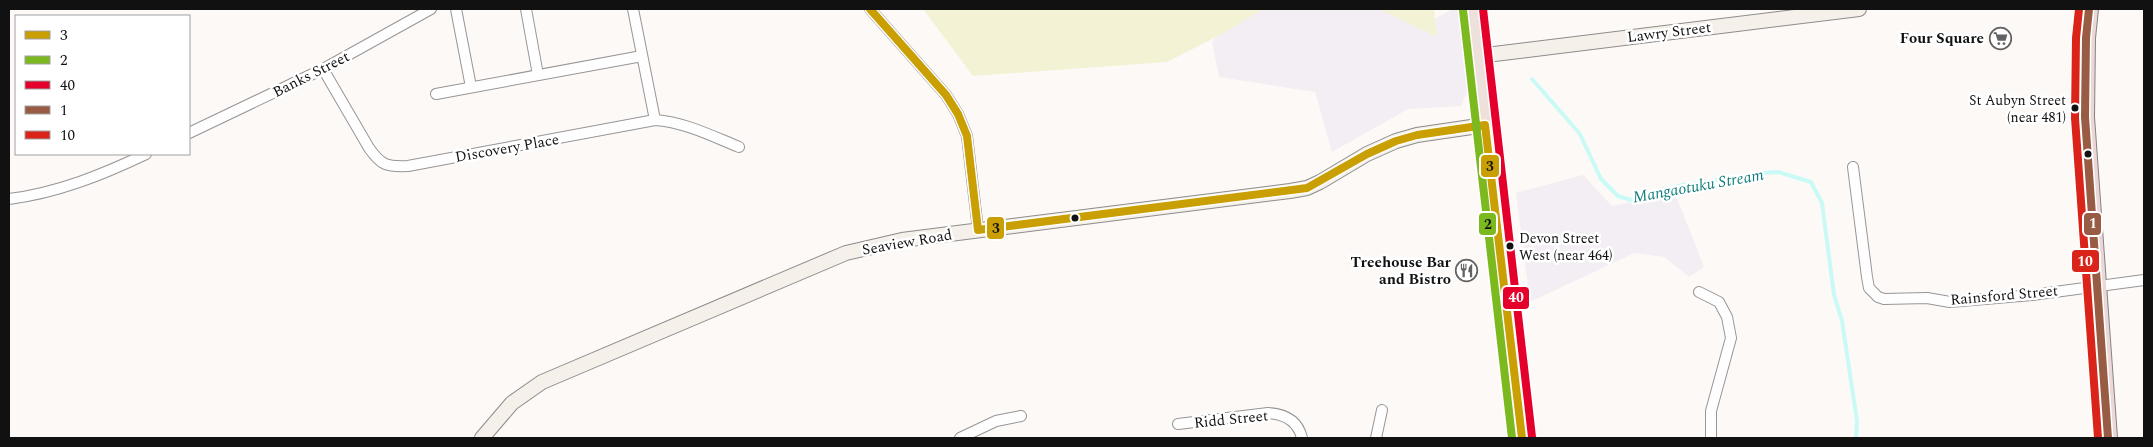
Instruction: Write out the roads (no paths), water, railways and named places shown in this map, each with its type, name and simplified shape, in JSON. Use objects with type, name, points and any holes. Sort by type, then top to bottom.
[{"type":"highway","points":[[2089,9],[2086,38],[2085,117],[2108,438]]},
{"type":"main road","points":[[1473,9],[1522,438]]},
{"type":"street","name":"Banks Street","points":[[190,133],[323,69],[431,9]]},
{"type":"street","points":[[456,9],[471,87]]},
{"type":"street","points":[[526,9],[538,74]]},
{"type":"street","points":[[634,9],[654,120]]},
{"type":"street","points":[[870,9],[946,95],[958,114],[967,136],[978,230]]},
{"type":"street","name":"Lawry Street","points":[[1478,56],[1859,9]]},
{"type":"street","points":[[436,94],[642,56]]},
{"type":"street","name":"Discovery Place","points":[[323,69],[369,148],[377,159],[386,165],[408,166],[654,120],[670,121],[683,125],[739,147]]},
{"type":"street","name":"Seaview Road","points":[[482,438],[512,403],[542,382],[846,253],[902,240],[1299,189],[1320,182],[1367,154],[1396,140],[1485,125]]},
{"type":"street","points":[[9,199],[51,191],[82,181],[144,155]]},
{"type":"street","name":"Rainsford Street","points":[[1853,167],[1867,278],[1869,288],[1878,297],[1890,300],[1927,298],[1950,302],[2032,295],[2144,280]]},
{"type":"street","points":[[1699,292],[1719,302],[1727,317],[1731,338],[1711,411],[1711,438]]},
{"type":"street","points":[[1376,438],[1382,410]]},
{"type":"street","name":"Ridd Street","points":[[1178,424],[1268,413],[1278,414],[1288,417],[1295,424],[1302,438]]},
{"type":"street","points":[[960,438],[996,421],[1021,416]]},
{"type":"waterway","name":"Mangaotuku Stream","points":[[1532,79],[1580,134],[1601,179],[1618,196],[1631,200],[1651,192],[1683,185],[1764,173],[1778,172],[1811,182],[1822,203],[1834,295],[1842,321],[1857,421],[1856,438]]},
{"type":"place","name":"Four Square","points":[[2000,38]]},
{"type":"place","name":"St Aubyn Street (near 481)","points":[[2075,108]]},
{"type":"place","name":"Devon Street West (near 464)","points":[[1510,246]]},
{"type":"place","name":"Treehouse Bar and Bistro","points":[[1467,271]]}]
